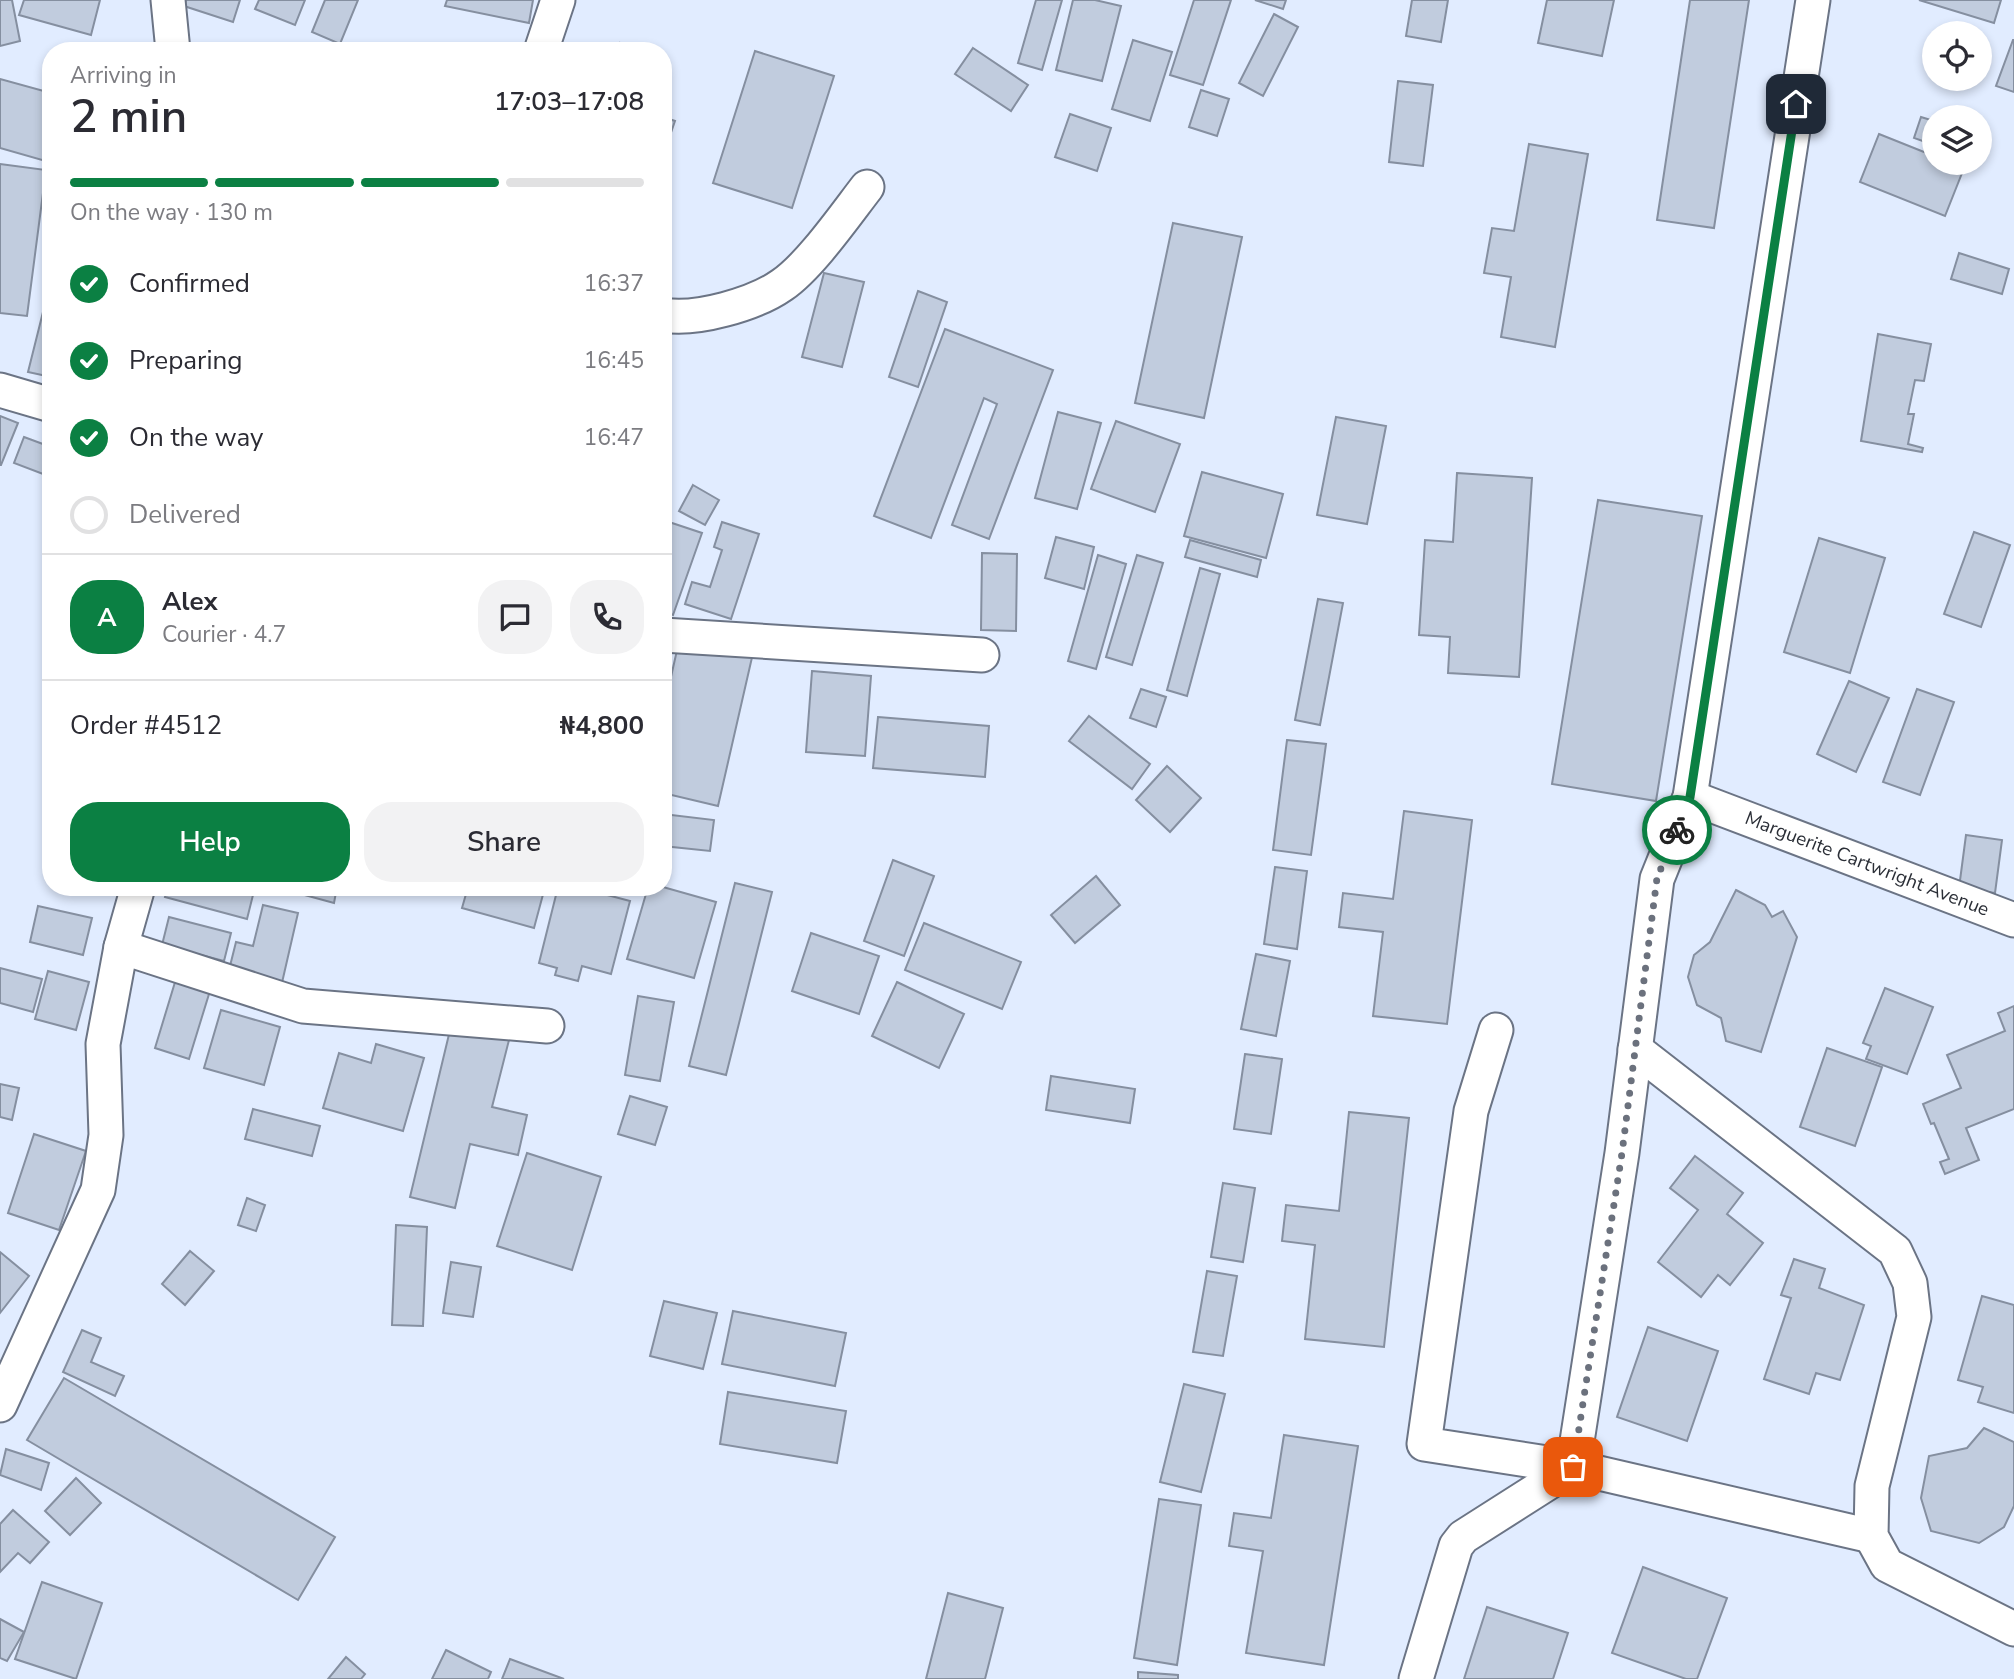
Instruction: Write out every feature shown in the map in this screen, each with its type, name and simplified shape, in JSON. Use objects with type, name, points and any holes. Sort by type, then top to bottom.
[{"type":"street","points":[[168,0],[172,42]]},
{"type":"street","points":[[544,42],[558,0]]},
{"type":"street","points":[[1416,1679],[1456,1546],[1463,1537],[1573,1467],[1622,1153],[1657,878],[1690,797],[1813,0]]},
{"type":"street","points":[[672,315],[714,314],[782,285],[825,240],[867,187]]},
{"type":"street","points":[[0,390],[42,402]]},
{"type":"street","points":[[672,636],[982,654]]},
{"type":"street","name":"Marguerite Cartwright Avenue","points":[[1690,797],[2014,920]]},
{"type":"street","points":[[0,1405],[98,1190],[106,1135],[103,1044],[121,947],[135,896]]},
{"type":"street","points":[[121,947],[303,1006],[547,1026]]},
{"type":"street","points":[[1496,1030],[1471,1111],[1424,1444],[1573,1467],[1871,1536]]},
{"type":"street","points":[[1635,1049],[1895,1251],[1910,1283],[1914,1317],[1872,1486],[1871,1536],[1886,1565],[2014,1629]]},
{"type":"building","points":[[0,0],[12,0],[20,41],[0,46]]},
{"type":"building","points":[[24,0],[100,0],[91,35],[19,15]]},
{"type":"building","points":[[186,0],[240,0],[233,22],[184,6]]},
{"type":"building","points":[[259,0],[305,0],[295,25],[255,9]]},
{"type":"building","points":[[325,0],[358,0],[341,42],[312,32]]},
{"type":"building","points":[[447,0],[533,0],[529,23],[445,6]]},
{"type":"building","points":[[1036,0],[1062,0],[1042,70],[1018,63]]},
{"type":"building","points":[[1073,0],[1095,0],[1121,6],[1102,81],[1056,70]]},
{"type":"building","points":[[1194,0],[1231,0],[1203,85],[1170,75]]},
{"type":"building","points":[[1255,0],[1286,0],[1283,9]]},
{"type":"building","points":[[1412,0],[1448,0],[1441,42],[1406,36]]},
{"type":"building","points":[[1547,0],[1614,0],[1602,56],[1538,43]]},
{"type":"building","points":[[1690,0],[1749,0],[1714,228],[1657,220]]},
{"type":"building","points":[[1919,0],[2001,0],[1994,23]]},
{"type":"building","points":[[1274,14],[1298,27],[1263,96],[1239,83]]},
{"type":"building","points":[[1133,40],[1172,52],[1150,121],[1112,109]]},
{"type":"building","points":[[2014,40],[2014,92],[1996,86]]},
{"type":"building","points":[[973,48],[1028,85],[1011,111],[955,74]]},
{"type":"building","points":[[755,51],[834,76],[792,208],[713,183]]},
{"type":"building","points":[[0,79],[42,91],[42,160],[0,148]]},
{"type":"building","points":[[1398,81],[1433,85],[1423,166],[1389,162]]},
{"type":"building","points":[[1201,90],[1229,99],[1217,136],[1189,127]]},
{"type":"building","points":[[1070,114],[1111,128],[1097,171],[1055,157]]},
{"type":"building","points":[[1921,117],[1922,117],[1922,141],[1914,138]]},
{"type":"building","points":[[1879,134],[1922,151],[1922,175],[1961,175],[1945,216],[1860,182]]},
{"type":"building","points":[[1529,144],[1588,154],[1555,347],[1501,337],[1511,277],[1484,273],[1492,228],[1514,231]]},
{"type":"building","points":[[0,164],[42,169],[42,201],[27,316],[0,313]]},
{"type":"building","points":[[1173,223],[1242,237],[1204,418],[1135,403]]},
{"type":"building","points":[[1959,253],[2009,269],[2002,294],[1951,279]]},
{"type":"building","points":[[824,273],[864,282],[842,367],[802,357]]},
{"type":"building","points":[[918,291],[947,302],[918,387],[889,377]]},
{"type":"building","points":[[42,316],[42,375],[28,372]]},
{"type":"building","points":[[945,329],[1053,370],[989,539],[952,525],[997,404],[984,398],[931,538],[874,516]]},
{"type":"building","points":[[1878,334],[1931,344],[1924,381],[1915,380],[1908,414],[1914,414],[1908,444],[1923,448],[1922,452],[1861,441]]},
{"type":"building","points":[[1058,412],[1101,423],[1077,509],[1035,498]]},
{"type":"building","points":[[0,416],[18,423],[1,465],[0,465]]},
{"type":"building","points":[[1336,417],[1386,426],[1367,524],[1317,515]]},
{"type":"building","points":[[1116,421],[1180,444],[1155,512],[1091,489]]},
{"type":"building","points":[[24,437],[42,444],[42,474],[14,463]]},
{"type":"building","points":[[1202,472],[1283,494],[1266,558],[1184,536]]},
{"type":"building","points":[[1457,473],[1532,478],[1519,677],[1448,673],[1450,637],[1419,635],[1425,540],[1453,542]]},
{"type":"building","points":[[693,485],[719,500],[705,525],[679,511]]},
{"type":"building","points":[[1598,500],[1702,516],[1656,801],[1552,784]]},
{"type":"building","points":[[722,522],[759,534],[731,619],[685,604],[692,582],[710,587],[722,550],[714,547]]},
{"type":"building","points":[[672,523],[702,533],[672,615]]},
{"type":"building","points":[[1974,532],[2010,545],[1981,627],[1944,614]]},
{"type":"building","points":[[1056,537],[1094,547],[1084,589],[1045,578]]},
{"type":"building","points":[[1819,538],[1885,558],[1850,673],[1784,652]]},
{"type":"building","points":[[1190,540],[1261,560],[1257,577],[1185,557]]},
{"type":"building","points":[[982,553],[1017,554],[1016,631],[981,630]]},
{"type":"building","points":[[1098,555],[1126,564],[1096,669],[1068,661]]},
{"type":"building","points":[[1137,555],[1163,563],[1132,665],[1106,657]]},
{"type":"building","points":[[1200,568],[1220,574],[1187,696],[1167,690]]},
{"type":"building","points":[[1318,599],[1343,603],[1320,725],[1295,720]]},
{"type":"building","points":[[680,637],[753,653],[718,806],[672,795],[672,672]]},
{"type":"building","points":[[812,671],[871,676],[865,756],[806,752]]},
{"type":"building","points":[[1849,681],[1889,698],[1856,772],[1817,754]]},
{"type":"building","points":[[1141,689],[1166,697],[1156,727],[1130,718]]},
{"type":"building","points":[[1917,689],[1954,702],[1920,795],[1883,782]]},
{"type":"building","points":[[1089,716],[1150,764],[1132,789],[1069,741]]},
{"type":"building","points":[[878,717],[989,726],[985,777],[873,768]]},
{"type":"building","points":[[1287,740],[1326,744],[1311,855],[1273,850]]},
{"type":"building","points":[[1167,766],[1201,798],[1170,832],[1136,800]]},
{"type":"building","points":[[1404,811],[1472,820],[1447,1024],[1373,1016],[1383,932],[1339,927],[1343,893],[1393,899]]},
{"type":"building","points":[[672,815],[714,820],[710,851],[672,847]]},
{"type":"building","points":[[1966,835],[2002,840],[1995,893],[1959,888]]},
{"type":"building","points":[[893,860],[934,876],[904,956],[864,941]]},
{"type":"building","points":[[1275,867],[1307,871],[1297,949],[1264,944]]},
{"type":"building","points":[[1096,876],[1120,905],[1075,943],[1051,915]]},
{"type":"building","points":[[735,883],[772,892],[726,1075],[689,1066]]},
{"type":"building","points":[[672,890],[716,902],[694,978],[627,959],[645,896],[672,896]]},
{"type":"building","points":[[1736,890],[1765,905],[1772,917],[1783,911],[1797,937],[1761,1052],[1726,1041],[1721,1018],[1697,1005],[1688,977],[1694,955],[1710,942]]},
{"type":"building","points":[[165,896],[253,896],[247,919]]},
{"type":"building","points":[[308,896],[335,896],[334,903]]},
{"type":"building","points":[[465,896],[543,896],[534,928],[462,908]]},
{"type":"building","points":[[556,896],[611,896],[630,901],[611,974],[582,966],[578,981],[555,975],[557,968],[539,963]]},
{"type":"building","points":[[263,905],[298,913],[281,987],[228,974],[236,942],[253,946]]},
{"type":"building","points":[[38,906],[92,918],[83,955],[30,942]]},
{"type":"building","points":[[169,917],[231,933],[224,961],[162,945]]},
{"type":"building","points":[[924,923],[1021,962],[1002,1009],[905,970]]},
{"type":"building","points":[[811,933],[879,956],[859,1014],[792,991]]},
{"type":"building","points":[[1256,954],[1290,961],[1276,1036],[1241,1029]]},
{"type":"building","points":[[0,968],[42,979],[33,1012],[0,1003]]},
{"type":"building","points":[[179,969],[213,981],[189,1059],[155,1048]]},
{"type":"building","points":[[48,971],[89,982],[76,1030],[35,1019]]},
{"type":"building","points":[[897,982],[964,1014],[939,1068],[872,1036]]},
{"type":"building","points":[[1885,988],[1933,1007],[1907,1074],[1866,1059],[1871,1046],[1863,1043]]},
{"type":"building","points":[[638,996],[674,1002],[660,1081],[625,1075]]},
{"type":"building","points":[[2014,1006],[2014,1109],[1966,1128],[1979,1160],[1945,1174],[1940,1162],[1949,1159],[1923,1104],[1961,1088],[1947,1055],[2005,1031],[1998,1013]]},
{"type":"building","points":[[221,1010],[280,1027],[264,1085],[204,1068]]},
{"type":"building","points":[[451,1026],[509,1040],[492,1107],[527,1115],[518,1155],[470,1144],[455,1208],[410,1197]]},
{"type":"building","points":[[376,1044],[424,1058],[403,1131],[323,1108],[339,1053],[371,1063]]},
{"type":"building","points":[[1827,1048],[1882,1067],[1855,1146],[1800,1127]]},
{"type":"building","points":[[1245,1054],[1282,1059],[1271,1134],[1234,1129]]},
{"type":"building","points":[[1051,1076],[1135,1089],[1130,1123],[1046,1110]]},
{"type":"building","points":[[0,1084],[19,1088],[12,1120],[0,1117]]},
{"type":"building","points":[[630,1096],[667,1107],[655,1145],[618,1134]]},
{"type":"building","points":[[253,1109],[320,1126],[312,1156],[245,1139]]},
{"type":"building","points":[[1349,1112],[1409,1118],[1384,1347],[1305,1339],[1315,1245],[1282,1241],[1286,1205],[1339,1211]]},
{"type":"building","points":[[34,1134],[86,1151],[59,1230],[8,1213]]},
{"type":"building","points":[[527,1153],[601,1177],[572,1270],[497,1246]]},
{"type":"building","points":[[1695,1156],[1743,1193],[1727,1214],[1763,1243],[1730,1285],[1718,1275],[1701,1297],[1658,1262],[1698,1210],[1670,1188]]},
{"type":"building","points":[[1223,1183],[1255,1188],[1243,1262],[1211,1257]]},
{"type":"building","points":[[247,1198],[265,1205],[256,1231],[238,1225]]},
{"type":"building","points":[[396,1225],[427,1227],[423,1326],[392,1325]]},
{"type":"building","points":[[190,1251],[214,1271],[185,1305],[162,1284]]},
{"type":"building","points":[[0,1252],[29,1276],[0,1313]]},
{"type":"building","points":[[1794,1259],[1825,1269],[1819,1288],[1864,1305],[1840,1380],[1816,1373],[1809,1394],[1764,1379],[1791,1298],[1781,1295]]},
{"type":"building","points":[[451,1262],[481,1267],[473,1317],[443,1313]]},
{"type":"building","points":[[1207,1271],[1237,1276],[1223,1356],[1193,1352]]},
{"type":"building","points":[[1982,1296],[2014,1305],[2014,1413],[1978,1402],[1983,1387],[1958,1380]]},
{"type":"building","points":[[664,1301],[717,1313],[703,1369],[650,1356]]},
{"type":"building","points":[[733,1311],[846,1333],[835,1386],[722,1364]]},
{"type":"building","points":[[1648,1327],[1718,1351],[1687,1441],[1617,1417]]},
{"type":"building","points":[[82,1330],[101,1338],[91,1362],[124,1376],[115,1396],[63,1372]]},
{"type":"building","points":[[64,1378],[335,1537],[298,1600],[27,1440]]},
{"type":"building","points":[[1184,1384],[1225,1394],[1201,1492],[1160,1482]]},
{"type":"building","points":[[728,1392],[846,1411],[837,1463],[720,1444]]},
{"type":"building","points":[[1984,1428],[2014,1442],[2014,1506],[2004,1527],[1979,1543],[1931,1531],[1921,1498],[1929,1456],[1967,1448]]},
{"type":"building","points":[[1284,1435],[1358,1446],[1324,1665],[1246,1653],[1263,1551],[1229,1546],[1234,1513],[1271,1518]]},
{"type":"building","points":[[6,1449],[49,1463],[41,1490],[0,1475]]},
{"type":"building","points":[[76,1478],[101,1503],[70,1535],[45,1511]]},
{"type":"building","points":[[1159,1499],[1201,1505],[1177,1665],[1134,1658]]},
{"type":"building","points":[[13,1510],[49,1542],[30,1563],[18,1553],[0,1572],[0,1524]]},
{"type":"building","points":[[1643,1567],[1727,1598],[1697,1679],[1686,1679],[1612,1653]]},
{"type":"building","points":[[42,1582],[102,1603],[76,1679],[15,1659]]},
{"type":"building","points":[[948,1593],[1003,1608],[985,1679],[926,1679]]},
{"type":"building","points":[[1487,1607],[1568,1633],[1553,1679],[1464,1679]]},
{"type":"building","points":[[0,1619],[24,1632],[7,1661],[0,1658]]},
{"type":"building","points":[[446,1650],[491,1672],[488,1679],[432,1679]]},
{"type":"building","points":[[346,1657],[365,1674],[361,1679],[328,1679]]},
{"type":"building","points":[[510,1659],[564,1679],[502,1679]]},
{"type":"building","points":[[1138,1672],[1178,1675],[1178,1679],[1138,1679]]},
{"type":"way so far","points":[[1573,1467],[1622,1153],[1657,878],[1677,830]]},
{"type":"route","points":[[1677,830],[1690,797],[1796,104]]}]
